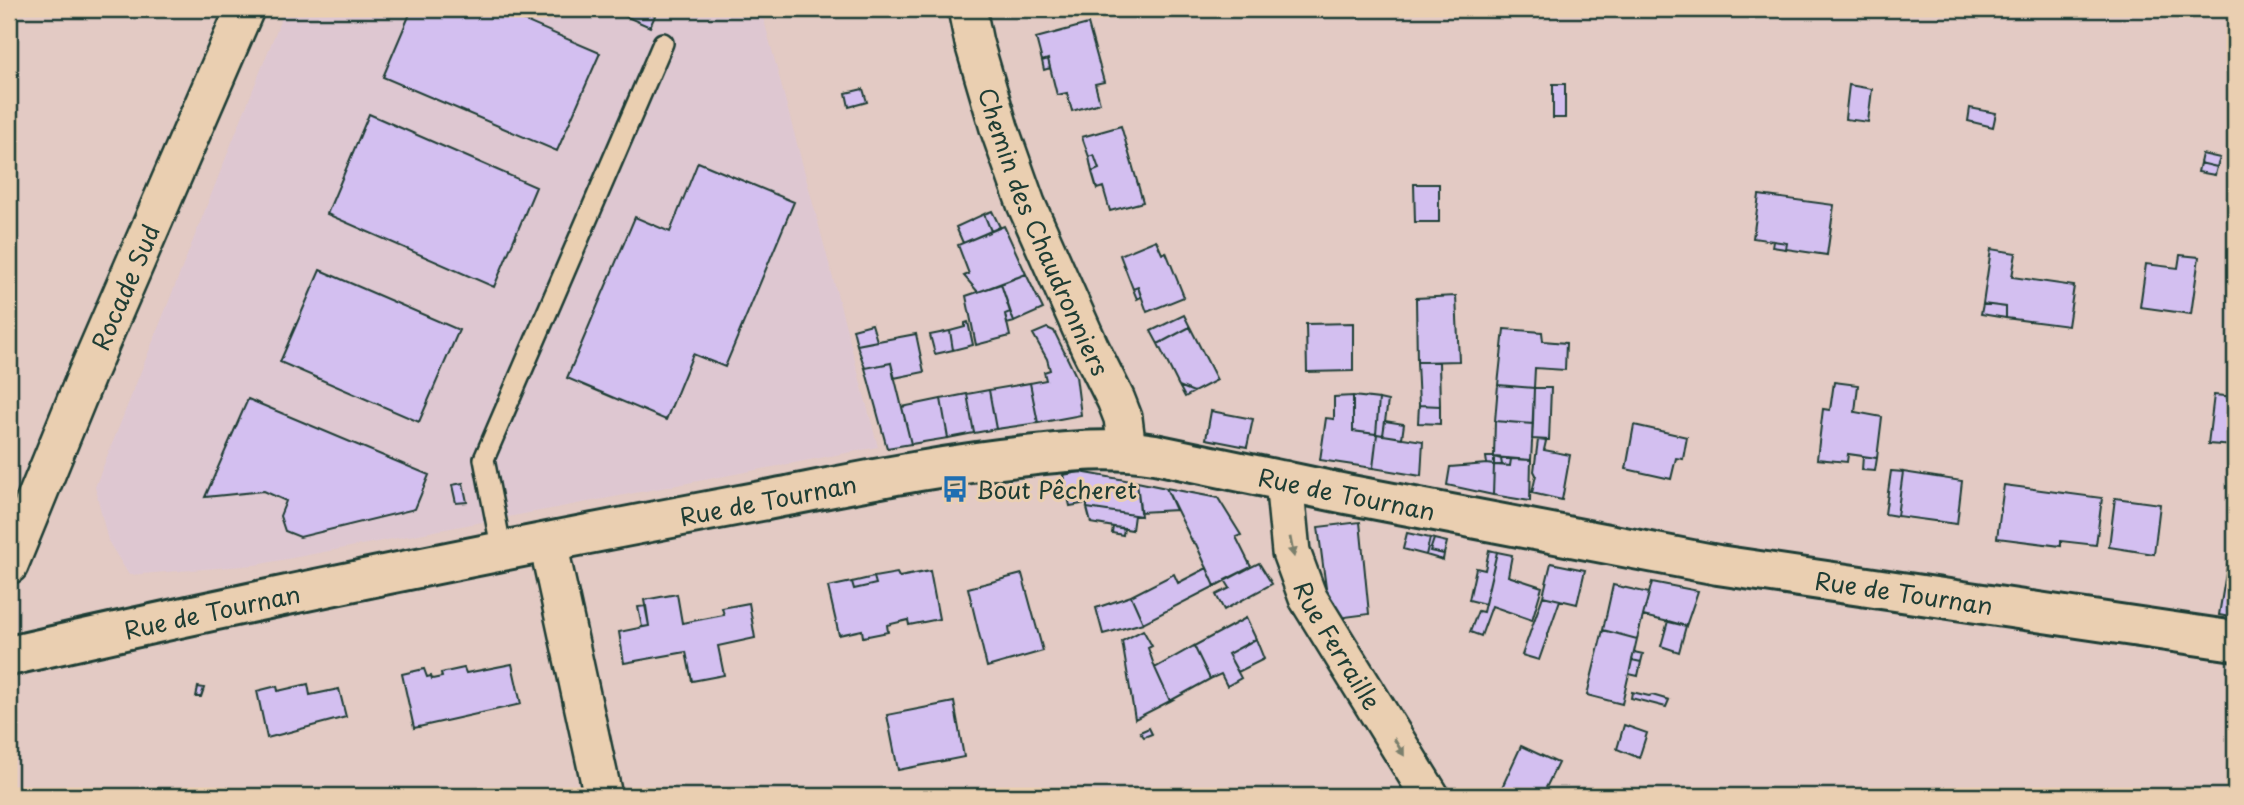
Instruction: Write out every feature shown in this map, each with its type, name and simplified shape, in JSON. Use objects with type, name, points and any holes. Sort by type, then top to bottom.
[{"type":"street","name":"Rocade Sud","points":[[9,565],[86,374],[245,9]]},
{"type":"street","name":"Chemin des Chaudronniers","points":[[967,9],[999,128],[1026,204],[1116,400],[1123,418],[1127,450]]},
{"type":"street","name":"Rue de Tournan","points":[[9,656],[173,618],[942,466],[1096,449],[1127,450],[1718,565],[2235,641]]},
{"type":"street","name":"Rue Ferraille","points":[[1284,480],[1291,552],[1308,598],[1430,796]]},
{"type":"street","points":[[548,543],[603,796]]},
{"type":"lane","points":[[502,552],[484,459],[663,43]]},
{"type":"shaded area","points":[[285,9],[761,9],[878,447],[255,565],[129,575],[108,541],[95,487]]},
{"type":"building","points":[[412,9],[497,9],[600,53],[557,151],[383,77]]},
{"type":"building","points":[[609,9],[658,9],[650,27]]},
{"type":"building","points":[[1088,24],[1104,82],[1095,84],[1100,103],[1072,111],[1067,93],[1057,95],[1048,59],[1042,61],[1036,38]]},
{"type":"building","points":[[1048,59],[1050,68],[1044,70],[1042,61]]},
{"type":"building","points":[[1553,84],[1565,84],[1565,118],[1553,118]]},
{"type":"building","points":[[1849,85],[1872,89],[1868,122],[1845,119]]},
{"type":"building","points":[[863,89],[867,102],[849,107],[846,93]]},
{"type":"building","points":[[1970,108],[1996,113],[1993,127],[1968,121]]},
{"type":"building","points":[[369,114],[536,187],[494,287],[327,214]]},
{"type":"building","points":[[1121,126],[1143,202],[1110,211],[1103,187],[1097,189],[1092,172],[1099,169],[1094,155],[1089,157],[1082,137]]},
{"type":"building","points":[[2202,154],[2220,158],[2217,167],[2200,163]]},
{"type":"building","points":[[1094,155],[1099,169],[1092,172],[1089,157]]},
{"type":"building","points":[[698,162],[794,202],[725,367],[693,354],[666,420],[567,378],[635,217],[670,232]]},
{"type":"building","points":[[2200,163],[2217,167],[2215,175],[2198,172]]},
{"type":"building","points":[[1414,184],[1439,184],[1439,222],[1415,222]]},
{"type":"building","points":[[1759,195],[1834,205],[1827,255],[1786,249],[1787,243],[1753,238]]},
{"type":"building","points":[[992,211],[1000,227],[991,231],[984,214]]},
{"type":"building","points":[[984,214],[991,231],[963,243],[956,227]]},
{"type":"building","points":[[1004,226],[1026,274],[978,292],[964,276],[969,274],[958,245]]},
{"type":"building","points":[[1156,240],[1162,254],[1166,252],[1184,297],[1147,312],[1138,287],[1133,289],[1120,255]]},
{"type":"building","points":[[1773,241],[1787,243],[1786,249],[1772,247]]},
{"type":"building","points":[[1991,249],[2016,253],[2012,277],[2074,286],[2068,326],[2006,318],[2006,307],[1983,304]]},
{"type":"building","points":[[2180,255],[2199,257],[2191,314],[2140,307],[2146,264],[2178,268]]},
{"type":"building","points":[[320,270],[459,330],[419,422],[280,362]]},
{"type":"building","points":[[1026,274],[1043,309],[1014,322],[1001,284]]},
{"type":"building","points":[[1001,284],[1010,312],[1005,314],[1010,336],[976,345],[966,296]]},
{"type":"building","points":[[1138,287],[1141,297],[1137,299],[1133,289]]},
{"type":"building","points":[[1456,296],[1459,361],[1417,362],[1416,298]]},
{"type":"building","points":[[1983,304],[2006,307],[2006,318],[1981,314]]},
{"type":"building","points":[[1010,312],[1014,322],[1007,324],[1005,314]]},
{"type":"building","points":[[1184,315],[1190,327],[1158,344],[1151,331]]},
{"type":"building","points":[[968,322],[973,345],[953,350],[950,331],[965,327]]},
{"type":"building","points":[[1353,323],[1353,371],[1307,372],[1306,324]]},
{"type":"building","points":[[872,324],[877,341],[857,345],[853,329]]},
{"type":"building","points":[[1190,327],[1217,380],[1194,392],[1179,386],[1158,344]]},
{"type":"building","points":[[1047,328],[1054,331],[1076,376],[1081,415],[1038,423],[1030,383],[1046,380],[1044,372],[1050,370],[1033,334]]},
{"type":"building","points":[[1504,329],[1542,332],[1543,341],[1566,343],[1565,370],[1535,368],[1534,388],[1498,385]]},
{"type":"building","points":[[950,331],[953,350],[935,354],[930,335]]},
{"type":"building","points":[[916,334],[924,372],[894,378],[891,363],[865,368],[857,345]]},
{"type":"building","points":[[1417,362],[1439,362],[1440,406],[1419,405]]},
{"type":"building","points":[[891,363],[911,444],[887,448],[865,368]]},
{"type":"building","points":[[1834,382],[1858,385],[1855,412],[1882,417],[1877,458],[1848,454],[1847,462],[1817,459],[1823,409],[1830,410]]},
{"type":"building","points":[[1030,383],[1038,423],[996,429],[989,390]]},
{"type":"building","points":[[1498,385],[1534,388],[1533,424],[1495,421]]},
{"type":"building","points":[[1179,386],[1194,392],[1185,397]]},
{"type":"building","points":[[1534,388],[1551,388],[1549,440],[1532,439]]},
{"type":"building","points":[[989,390],[996,429],[974,433],[967,394]]},
{"type":"building","points":[[967,394],[974,433],[948,438],[941,399]]},
{"type":"building","points":[[2214,395],[2235,397],[2235,446],[2208,444]]},
{"type":"building","points":[[1353,396],[1353,431],[1377,434],[1373,468],[1320,460],[1326,418],[1334,419],[1334,397]]},
{"type":"building","points":[[1353,396],[1379,399],[1376,434],[1353,431]]},
{"type":"building","points":[[248,399],[429,475],[415,509],[300,537],[285,531],[280,516],[286,501],[264,491],[205,497]]},
{"type":"building","points":[[941,399],[948,438],[911,444],[902,407]]},
{"type":"building","points":[[1379,399],[1388,401],[1383,435],[1376,434]]},
{"type":"building","points":[[1419,405],[1440,406],[1440,424],[1418,423]]},
{"type":"building","points":[[1211,411],[1253,419],[1247,447],[1206,439]]},
{"type":"building","points":[[1385,421],[1404,424],[1402,438],[1383,435]]},
{"type":"building","points":[[1495,421],[1533,424],[1531,460],[1494,457]]},
{"type":"building","points":[[1634,425],[1687,437],[1683,459],[1676,458],[1671,479],[1626,469]]},
{"type":"building","points":[[1377,434],[1423,441],[1421,476],[1373,468]]},
{"type":"building","points":[[1538,440],[1546,441],[1544,450],[1570,455],[1562,500],[1532,493]]},
{"type":"building","points":[[1863,456],[1877,458],[1875,471],[1862,470]]},
{"type":"building","points":[[1486,457],[1494,457],[1494,465],[1487,464]]},
{"type":"building","points":[[1494,457],[1501,459],[1502,465],[1494,465]]},
{"type":"building","points":[[1501,459],[1511,459],[1510,466],[1502,465]]},
{"type":"building","points":[[1511,459],[1531,460],[1530,501],[1493,495],[1494,465],[1510,466]]},
{"type":"building","points":[[1494,465],[1493,495],[1447,485],[1450,467]]},
{"type":"building","points":[[1891,471],[1903,472],[1897,516],[1885,514]]},
{"type":"building","points":[[1080,472],[1137,482],[1141,516],[1087,508],[1087,503],[1070,506],[1063,475]]},
{"type":"building","points":[[1903,472],[1962,481],[1957,524],[1897,516]]},
{"type":"building","points":[[1137,482],[1166,488],[1176,510],[1140,512]]},
{"type":"building","points":[[463,483],[467,502],[456,503],[452,485]]},
{"type":"building","points":[[2004,485],[2102,498],[2096,545],[2061,541],[2061,546],[1997,538]]},
{"type":"building","points":[[1166,488],[1218,498],[1241,535],[1236,537],[1251,567],[1215,586]]},
{"type":"building","points":[[2115,498],[2160,504],[2154,554],[2109,547]]},
{"type":"building","points":[[1087,508],[1134,515],[1132,530],[1091,523]]},
{"type":"building","points":[[1360,522],[1369,614],[1330,619],[1318,527]]},
{"type":"building","points":[[1113,527],[1124,528],[1123,535],[1112,533]]},
{"type":"building","points":[[1407,533],[1430,538],[1426,555],[1403,549]]},
{"type":"building","points":[[1430,538],[1434,539],[1430,551],[1444,554],[1443,560],[1426,555]]},
{"type":"building","points":[[1434,539],[1447,542],[1444,554],[1430,551]]},
{"type":"building","points":[[1489,550],[1497,552],[1485,604],[1469,600],[1476,568],[1485,570]]},
{"type":"building","points":[[1497,552],[1512,555],[1508,576],[1542,587],[1532,620],[1492,606],[1481,636],[1470,632],[1478,611],[1483,612]]},
{"type":"building","points":[[2228,561],[2235,561],[2235,618],[2219,615]]},
{"type":"building","points":[[1259,563],[1272,584],[1224,610],[1216,595],[1230,588],[1225,580]]},
{"type":"building","points":[[1551,563],[1585,570],[1577,604],[1543,596]]},
{"type":"building","points":[[1207,568],[1215,586],[1143,623],[1131,596],[1174,574],[1178,583]]},
{"type":"building","points":[[930,571],[939,619],[909,625],[908,620],[887,625],[888,632],[863,637],[862,630],[839,635],[828,587],[852,582],[854,589],[876,584],[874,577],[897,573],[899,577]]},
{"type":"building","points":[[1022,574],[1043,651],[987,667],[968,588]]},
{"type":"building","points":[[874,577],[876,584],[854,589],[852,582]]},
{"type":"building","points":[[1652,582],[1698,591],[1686,626],[1643,616]]},
{"type":"building","points":[[1613,585],[1649,593],[1637,639],[1603,630]]},
{"type":"building","points":[[677,594],[682,623],[724,615],[722,608],[749,603],[755,638],[718,646],[724,675],[692,681],[686,652],[624,663],[619,632],[649,626],[644,600]]},
{"type":"building","points":[[1131,596],[1143,623],[1103,634],[1096,608]]},
{"type":"building","points":[[1543,596],[1560,600],[1539,660],[1522,655]]},
{"type":"building","points":[[646,606],[649,626],[642,627],[638,607]]},
{"type":"building","points":[[1246,618],[1256,639],[1228,654],[1241,678],[1227,686],[1221,674],[1210,679],[1194,646]]},
{"type":"building","points":[[1668,621],[1686,626],[1679,652],[1661,646]]},
{"type":"building","points":[[1143,630],[1152,646],[1148,648],[1170,701],[1135,719],[1122,641]]},
{"type":"building","points":[[1603,630],[1637,639],[1622,704],[1587,695]]},
{"type":"building","points":[[1256,639],[1264,659],[1238,672],[1228,654]]},
{"type":"building","points":[[1194,646],[1210,679],[1170,701],[1155,668]]},
{"type":"building","points":[[1634,652],[1643,654],[1641,662],[1632,660]]},
{"type":"building","points":[[1632,660],[1641,662],[1638,676],[1629,674]]},
{"type":"building","points":[[512,664],[521,704],[414,728],[402,674],[424,669],[427,677],[431,676],[432,679],[442,677],[441,673],[464,668],[466,673]]},
{"type":"building","points":[[308,684],[310,695],[339,689],[346,717],[267,738],[257,691],[277,686],[278,691]]},
{"type":"building","points":[[198,687],[204,688],[201,697],[196,697]]},
{"type":"building","points":[[1632,692],[1669,700],[1666,707],[1631,698]]},
{"type":"building","points":[[954,702],[964,757],[898,770],[887,715]]},
{"type":"building","points":[[1624,725],[1647,733],[1639,758],[1617,749]]},
{"type":"building","points":[[1149,728],[1152,734],[1144,737],[1140,732]]},
{"type":"building","points":[[1521,746],[1558,763],[1542,796],[1498,796]]},
{"type":"place","name":"Bout Pêcheret","points":[[955,489]]}]
